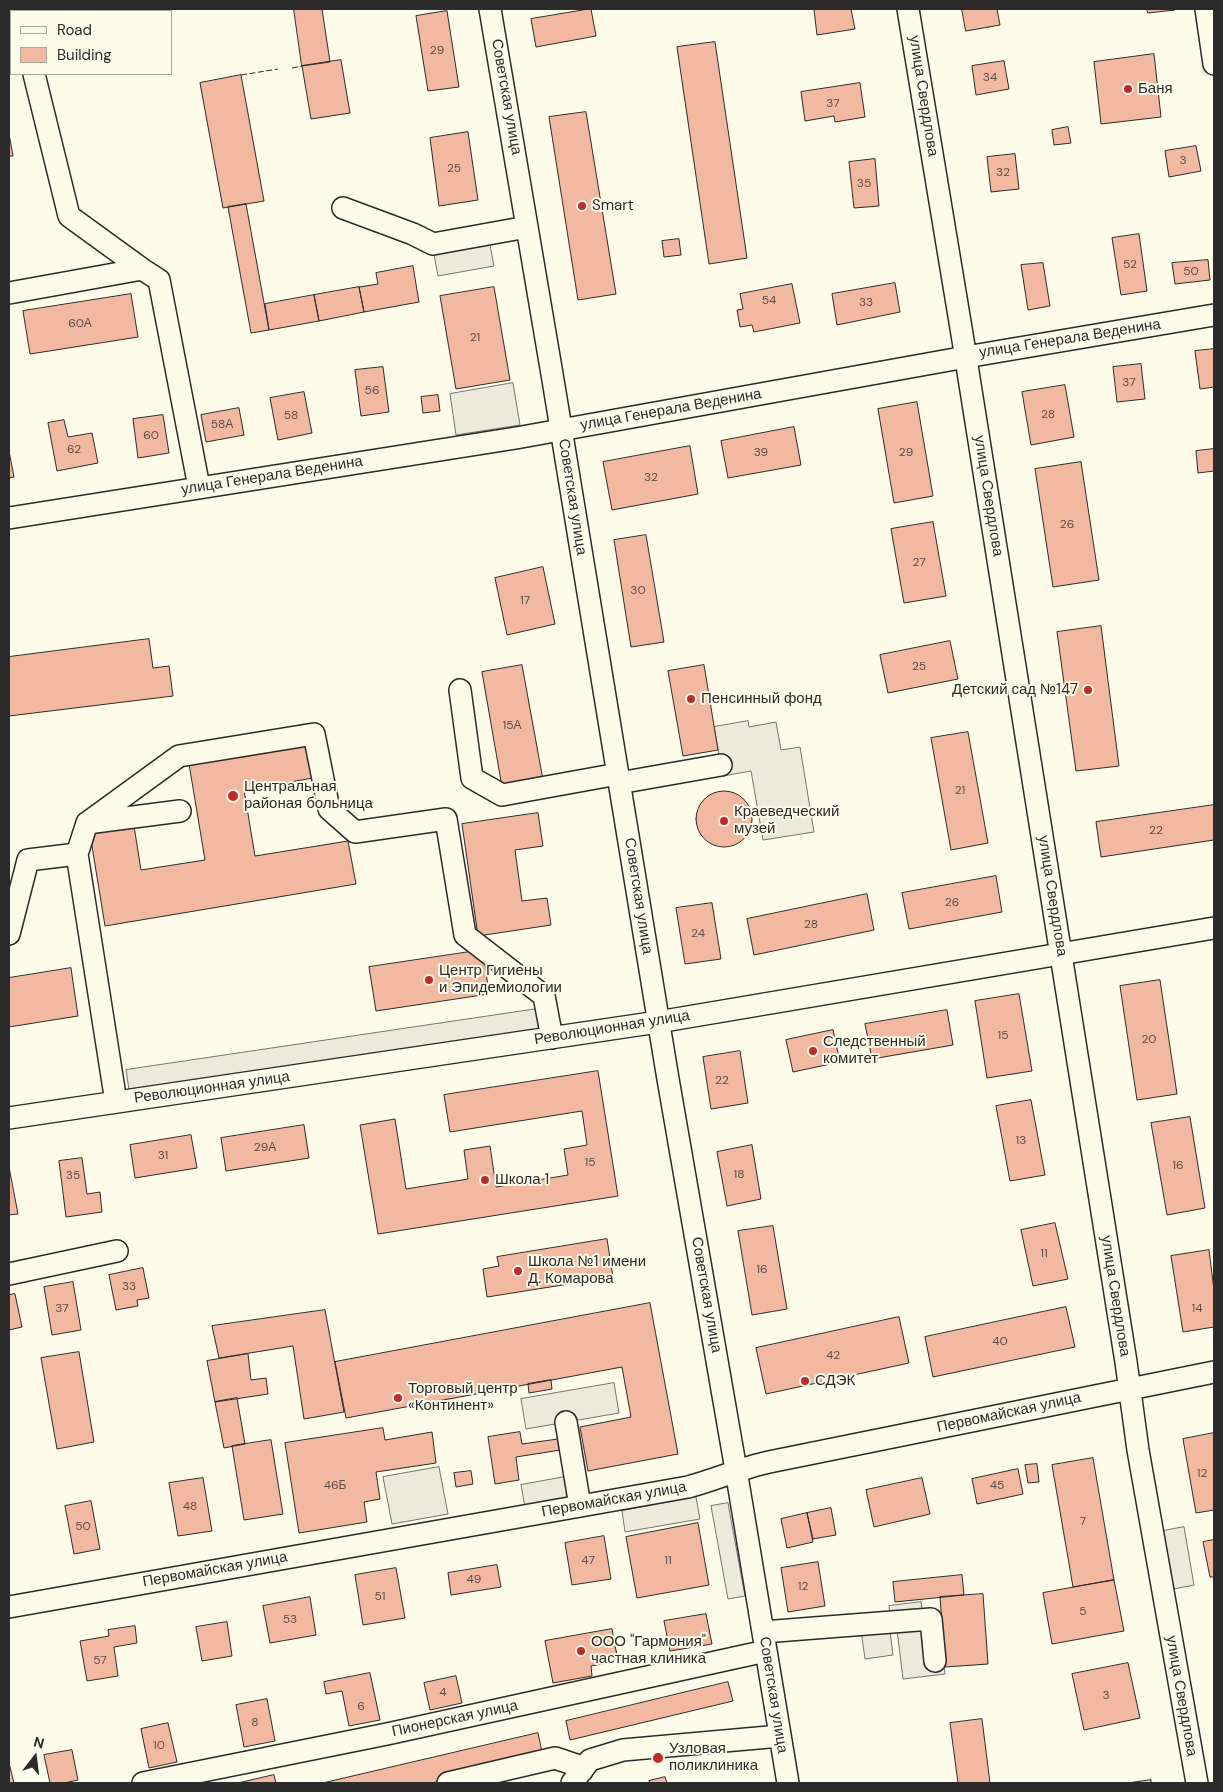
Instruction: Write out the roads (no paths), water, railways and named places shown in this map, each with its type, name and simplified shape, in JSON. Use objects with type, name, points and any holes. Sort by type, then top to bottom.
[{"type":"street","name":"Советская улица","points":[[490,9],[528,227],[658,1022],[788,1783]]},
{"type":"street","name":"улица Свердлова","points":[[908,9],[966,357],[1130,1388],[1138,1450],[1197,1783]]},
{"type":"street","points":[[1206,9],[1214,64]]},
{"type":"street","points":[[34,75],[69,216],[142,270],[159,280],[199,487]]},
{"type":"street","points":[[343,208],[413,234],[433,244],[528,227]]},
{"type":"street","points":[[9,293],[142,270]]},
{"type":"street","name":"улица Генерала Веденина","points":[[9,518],[561,430],[966,357],[1214,315]]},
{"type":"street","points":[[460,690],[472,778],[502,795],[721,765]]},
{"type":"street","points":[[116,1102],[77,854],[87,823],[179,756],[314,734],[329,809],[355,832],[446,818],[465,935],[544,996],[552,1038]]},
{"type":"street","points":[[87,823],[180,811]]},
{"type":"street","points":[[9,934],[14,890],[28,860],[77,854]]},
{"type":"street","name":"Революционная улица","points":[[9,1118],[658,1022],[1214,928]]},
{"type":"street","points":[[9,1274],[117,1251]]},
{"type":"street","name":"Первомайская улица","points":[[9,1607],[688,1487],[736,1470],[769,1462],[1214,1372]]},
{"type":"street","points":[[566,1422],[580,1506]]},
{"type":"street","name":"Пионерская улица","points":[[143,1783],[167,1781],[387,1734],[765,1642],[931,1619],[935,1661]]},
{"type":"street","points":[[577,1777],[590,1760],[623,1750],[780,1736]]},
{"type":"street","points":[[448,1783],[555,1758],[576,1765],[577,1777]]},
{"type":"place","name":"Баня","points":[[1128,89]]},
{"type":"place","name":"Smart","points":[[582,206]]},
{"type":"place","name":"Детский сад №147","points":[[1088,690]]},
{"type":"place","name":"Пенсинный фонд","points":[[691,699]]},
{"type":"place","name":"Центральная районая больница","points":[[233,796]]},
{"type":"place","name":"Краеведческий музей","points":[[724,821]]},
{"type":"place","name":"Центр Гигиены и Эпидемиологии","points":[[429,980]]},
{"type":"place","name":"Следственный комитет","points":[[813,1051]]},
{"type":"place","name":"Школа 1","points":[[485,1180]]},
{"type":"place","name":"Школа №1 имени Д. Комарова","points":[[518,1271]]},
{"type":"place","name":"СДЭК","points":[[805,1381]]},
{"type":"place","name":"Торговый центр «Континент»","points":[[398,1398]]},
{"type":"place","name":"ООО \"Гармония\" частная клиника","points":[[581,1651]]},
{"type":"place","name":"Узловая поликлиника","points":[[658,1758]]}]
